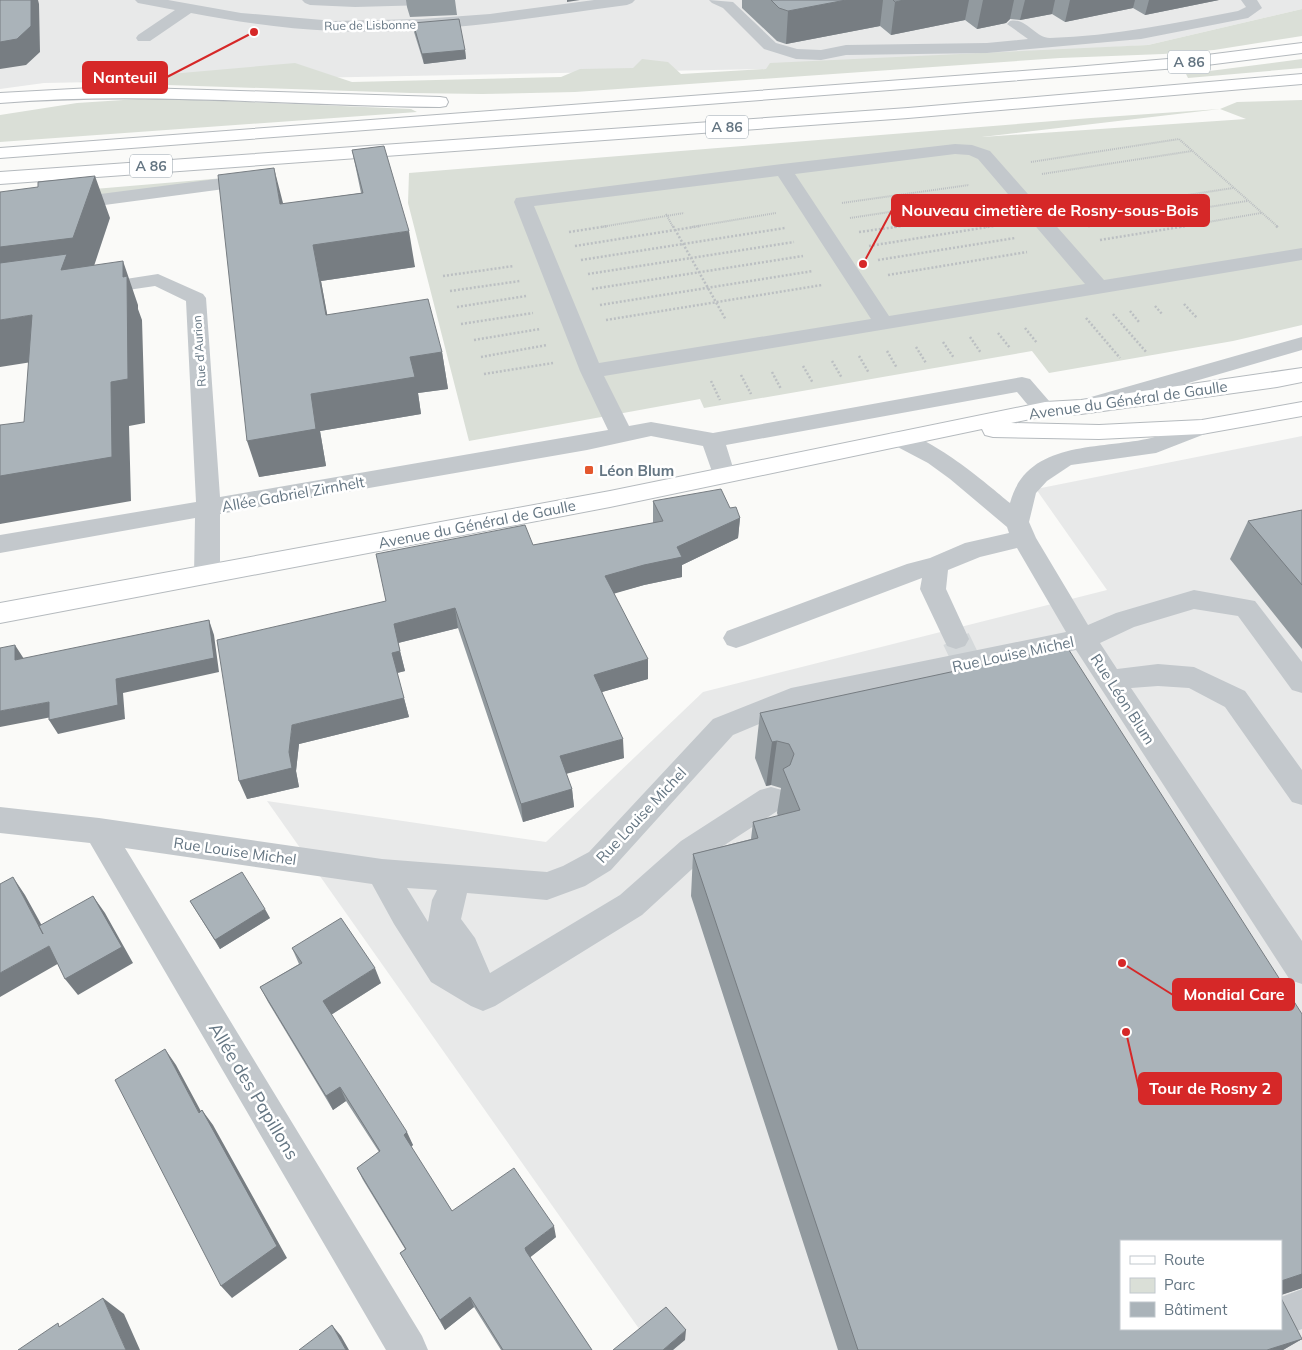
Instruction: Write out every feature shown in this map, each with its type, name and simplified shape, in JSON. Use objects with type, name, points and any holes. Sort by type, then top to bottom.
[{"type":"main road","name":"A 86","points":[[0,153],[1085,71],[1191,62],[1302,48]]},
{"type":"main road","name":"A 86","points":[[0,178],[908,113],[1302,79]]},
{"type":"main road","points":[[1152,91],[1244,98],[1302,95]]},
{"type":"main road","points":[[0,98],[51,92],[89,92],[181,93],[416,102],[482,102],[793,92]]},
{"type":"main road","points":[[0,108],[89,92]]},
{"type":"main road","name":"Avenue du Général de Gaulle","points":[[0,613],[610,499],[723,474],[1045,409],[1081,407],[1277,380],[1302,374]]},
{"type":"main road","name":"Avenue du Général de Gaulle","points":[[954,428],[1020,432],[1098,432],[1202,427],[1302,409]]},
{"type":"street","name":"Rue de Lisbonne","points":[[143,0],[265,21],[334,26],[408,25],[478,13],[627,0]]},
{"type":"street","points":[[216,14],[238,0]]},
{"type":"street","points":[[265,21],[302,3],[428,0]]},
{"type":"street","points":[[723,3],[770,46],[796,54],[821,55],[846,50],[955,49],[1141,34],[1243,15],[1254,8],[1249,0]]},
{"type":"street","points":[[408,1],[408,25]]},
{"type":"street","points":[[723,3],[745,2]]},
{"type":"street","points":[[144,38],[187,9]]},
{"type":"street","points":[[1015,24],[1044,43]]},
{"type":"street","points":[[933,34],[955,49]]},
{"type":"street","points":[[622,435],[588,365],[523,202],[782,169],[955,149],[972,150],[984,154],[1051,232],[1095,288]]},
{"type":"street","points":[[782,169],[884,323]]},
{"type":"street","points":[[0,213],[247,181]]},
{"type":"street","points":[[588,365],[740,346],[1302,254]]},
{"type":"street","name":"Rue d'Aurion","points":[[79,291],[158,280],[196,298],[209,508],[206,575]]},
{"type":"street","points":[[1081,407],[1302,343]]},
{"type":"street","points":[[723,474],[713,440],[1022,384],[1045,409]]},
{"type":"street","points":[[736,638],[916,570],[936,565],[1020,530],[1025,491],[1039,474],[1065,458],[1156,445],[1202,427]]},
{"type":"street","name":"Allée Gabriel Zirnhelt","points":[[0,544],[587,442],[650,428],[713,440]]},
{"type":"street","name":"Rue Léon Blum","points":[[898,438],[936,458],[958,473],[1020,530],[1083,639],[1302,969]]},
{"type":"street","points":[[936,565],[933,589],[956,639]]},
{"type":"street","name":"Rue Louise Michel","points":[[0,820],[100,831],[382,872],[457,880],[547,886],[574,876],[600,861],[723,728],[791,699],[1083,639],[1125,620],[1194,599],[1246,608],[1302,682]]},
{"type":"street","points":[[1110,680],[1158,675],[1194,678],[1235,699],[1302,793]]},
{"type":"street","points":[[483,995],[631,905],[692,850],[771,799]]},
{"type":"street","name":"Allée des Papillons","points":[[100,831],[408,1350]]},
{"type":"street","points":[[382,872],[405,914],[443,971],[483,995]]},
{"type":"street","points":[[457,880],[448,900],[444,923],[464,948],[483,995]]},
{"type":"street","points":[[1282,1317],[1302,1309]]},
{"type":"path","points":[[1000,174],[1179,139],[1284,233]]},
{"type":"path","points":[[1000,174],[1192,151]]},
{"type":"path","points":[[650,185],[740,346]]},
{"type":"path","points":[[457,307],[564,303],[716,302],[846,266],[1051,232],[1233,188]]},
{"type":"path","points":[[450,291],[564,303],[708,288],[1248,201]]},
{"type":"path","points":[[462,324],[699,272],[846,266],[1051,232],[1262,213]]},
{"type":"path","points":[[443,276],[564,303]]},
{"type":"path","points":[[1095,288],[1147,353]]},
{"type":"path","points":[[1064,293],[1120,358]]},
{"type":"path","points":[[474,340],[564,303]]},
{"type":"path","points":[[481,357],[564,303]]},
{"type":"path","points":[[484,374],[588,365]]},
{"type":"shaded area","points":[[0,0],[1302,0],[1302,9],[1148,45],[766,69],[44,83],[0,89]]},
{"type":"shaded area","points":[[1302,436],[1302,1350],[654,1350],[267,801],[546,842],[703,692],[1107,590],[1036,489]]},
{"type":"green space","points":[[1302,9],[1302,36],[1214,50],[1060,58],[575,92],[411,93],[78,82],[295,63],[352,82],[561,77],[580,69],[633,68],[642,59],[668,62],[681,74],[766,69],[770,63],[1148,45]]},
{"type":"green space","points":[[1302,59],[1302,68],[1188,78],[1186,74]]},
{"type":"green space","points":[[154,98],[411,109],[417,112],[0,142],[0,115],[77,103]]},
{"type":"green space","points":[[1302,100],[1302,325],[1233,341],[1049,373],[1032,351],[704,408],[700,399],[469,441],[408,203],[409,173],[1220,109],[1237,102]],"holes":[[[1220,109],[1246,119],[982,137]]]},
{"type":"green space","points":[[224,178],[103,199],[0,197]]},
{"type":"building","points":[[0,0],[31,0],[31,26],[17,39],[0,42]]},
{"type":"building","points":[[771,0],[846,0],[788,11],[779,8]]},
{"type":"building","points":[[459,19],[465,50],[422,54],[413,23]]},
{"type":"building","points":[[384,146],[409,231],[313,245],[326,315],[428,299],[442,352],[410,357],[415,377],[311,394],[316,429],[247,441],[218,175],[274,168],[280,204],[363,193],[352,150]]},
{"type":"building","points":[[95,176],[73,238],[0,247],[0,192],[38,187],[38,182]]},
{"type":"building","points":[[67,254],[61,270],[123,261],[123,277],[127,276],[128,379],[111,382],[112,457],[0,476],[0,425],[24,422],[32,315],[0,320],[0,263]]},
{"type":"building","points":[[721,489],[730,508],[736,507],[740,518],[677,547],[682,557],[605,576],[648,659],[594,675],[623,739],[560,756],[572,789],[521,804],[455,608],[394,624],[400,651],[392,653],[404,698],[292,725],[289,752],[292,768],[239,781],[217,640],[386,601],[376,554],[525,525],[533,545],[663,521],[653,501]]},
{"type":"building","points":[[1302,510],[1302,585],[1248,521]]},
{"type":"building","points":[[209,620],[214,658],[116,679],[118,705],[49,720],[49,702],[0,711],[0,648],[15,645],[15,660]]},
{"type":"building","points":[[1067,647],[1302,1014],[1302,1274],[1282,1281],[1282,1240],[1120,1240],[1120,1330],[1282,1330],[1282,1300],[1302,1339],[1267,1350],[858,1350],[693,854],[758,838],[753,822],[800,810],[783,769],[790,765],[794,754],[789,744],[777,741],[772,742],[760,713]]},
{"type":"building","points":[[242,872],[265,909],[215,940],[190,901]]},
{"type":"building","points":[[13,877],[43,934],[39,926],[93,896],[122,947],[65,979],[49,946],[0,973],[0,884]]},
{"type":"building","points":[[341,918],[375,968],[323,1001],[407,1132],[404,1135],[452,1211],[514,1168],[554,1226],[525,1248],[526,1251],[592,1350],[503,1350],[470,1297],[440,1320],[400,1253],[406,1249],[357,1168],[380,1151],[340,1087],[326,1096],[260,987],[302,963],[292,948]]},
{"type":"building","points":[[165,1049],[199,1113],[202,1110],[277,1246],[221,1286],[115,1080]]},
{"type":"building","points":[[103,1298],[126,1350],[18,1350],[58,1323],[59,1327]]},
{"type":"building","points":[[666,1307],[686,1330],[663,1350],[613,1350]]},
{"type":"building","points":[[332,1325],[346,1350],[299,1350]]},
{"type":"tunnel","points":[[956,639],[979,687]]},
{"type":"place","name":"Nanteuil","points":[[254,32]]},
{"type":"place","name":"Nouveau cimetière de Rosny-sous-Bois","points":[[863,264]]},
{"type":"place","name":"Léon Blum","points":[[589,470]]},
{"type":"place","name":"Mondial Care","points":[[1122,963]]},
{"type":"place","name":"Tour de Rosny 2","points":[[1126,1032]]}]
